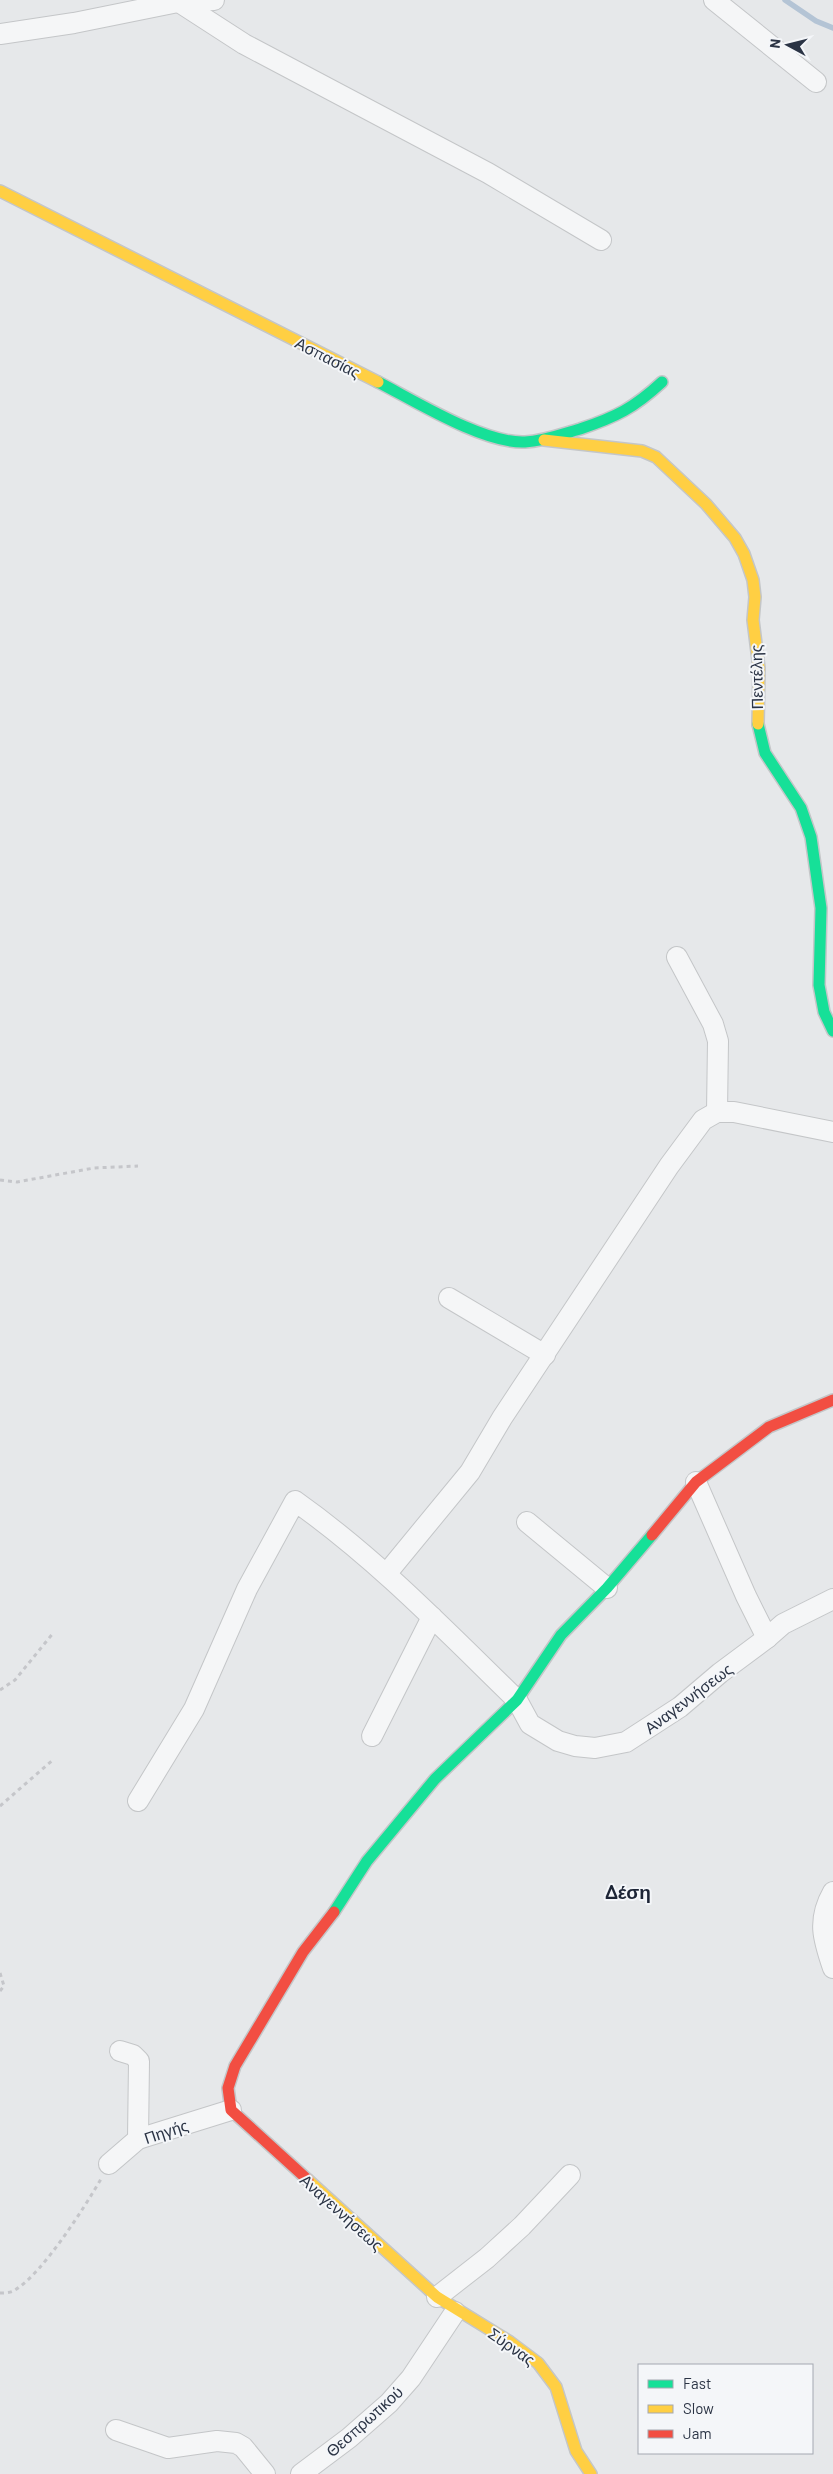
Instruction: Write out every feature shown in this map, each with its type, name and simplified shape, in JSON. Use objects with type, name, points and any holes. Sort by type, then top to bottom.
[{"type":"street","points":[[0,34],[74,24],[177,1],[214,0]]},
{"type":"street","points":[[714,0],[816,82]]},
{"type":"street","points":[[177,1],[244,44],[488,173],[601,240]]},
{"type":"street","name":"Ασπασίας","points":[[0,191],[446,417],[496,438],[523,442],[544,440],[614,418],[647,396],[662,382]]},
{"type":"street","name":"Πεντέλης","points":[[544,440],[642,451],[656,457],[706,504],[735,538],[744,554],[753,580],[755,597],[753,620],[759,668],[757,721],[765,753],[801,808],[811,837],[821,908],[819,985],[824,1012],[833,1031]]},
{"type":"street","points":[[677,957],[713,1024],[718,1041],[717,1112]]},
{"type":"street","points":[[387,1574],[470,1472],[502,1418],[668,1166],[703,1120],[717,1112],[734,1112],[833,1132]]},
{"type":"street","points":[[448,1298],[545,1355]]},
{"type":"street","points":[[230,2110],[226,2097],[235,2066],[303,1952],[336,1911],[367,1862],[435,1779],[517,1700],[561,1635],[607,1588],[696,1482],[769,1427],[833,1400]]},
{"type":"street","points":[[696,1482],[746,1596],[768,1638]]},
{"type":"street","name":"Αναγεννήσεως","points":[[138,1801],[194,1709],[247,1589],[295,1501],[330,1526],[387,1574],[517,1700],[530,1724],[558,1741],[575,1746],[595,1748],[626,1742],[680,1707],[783,1624],[833,1599]]},
{"type":"street","points":[[527,1522],[607,1588]]},
{"type":"street","points":[[372,1736],[432,1617]]},
{"type":"street","points":[[833,1892],[826,1904],[822,1924],[833,1968]]},
{"type":"street","points":[[120,2051],[133,2055],[138,2061],[138,2140]]},
{"type":"street","name":"Αναγεννήσεως","points":[[230,2110],[437,2298],[455,2312]]},
{"type":"street","name":"Πηγής","points":[[109,2164],[138,2140],[230,2110]]},
{"type":"street","points":[[437,2298],[487,2258],[522,2226],[570,2175]]},
{"type":"street","name":"Θεσπρωτικού","points":[[301,2474],[349,2438],[388,2403],[411,2378],[455,2312]]},
{"type":"street","name":"Σύρνας","points":[[455,2312],[482,2324],[536,2361],[550,2377],[560,2397],[566,2425],[576,2448],[591,2474]]},
{"type":"street","points":[[116,2430],[168,2448],[228,2440],[242,2447],[265,2474]]},
{"type":"path","points":[[0,1180],[17,1182],[94,1168],[138,1166]]},
{"type":"path","points":[[0,1690],[15,1680],[54,1632]]},
{"type":"path","points":[[0,1806],[54,1759]]},
{"type":"path","points":[[0,1973],[4,1986],[0,1991]]},
{"type":"path","points":[[0,2293],[14,2291],[40,2266],[82,2211],[109,2164]]},
{"type":"waterway","points":[[785,0],[816,21],[833,28]]},
{"type":"traffic: fast","points":[[378,382],[470,429],[508,441],[525,442],[553,437],[604,420],[624,411],[662,382]]},
{"type":"traffic: fast","points":[[758,724],[765,753],[801,808],[811,837],[821,908],[819,985],[824,1012],[833,1031]]},
{"type":"traffic: fast","points":[[334,1912],[367,1861],[435,1779],[517,1700],[561,1635],[607,1588],[652,1535]]},
{"type":"traffic: slow","points":[[0,191],[378,382]]},
{"type":"traffic: slow","points":[[544,440],[642,451],[656,457],[706,504],[735,538],[744,554],[753,580],[755,597],[753,620],[759,668],[758,724]]},
{"type":"traffic: slow","points":[[308,2180],[437,2297],[510,2342],[538,2363],[556,2387],[576,2451],[591,2474]]},
{"type":"traffic: jam","points":[[652,1535],[696,1482],[769,1427],[833,1400]]},
{"type":"traffic: jam","points":[[308,2180],[231,2110],[228,2088],[235,2066],[303,1952],[334,1912]]},
{"type":"district","name":"Δέση","points":[[628,1891]]}]
